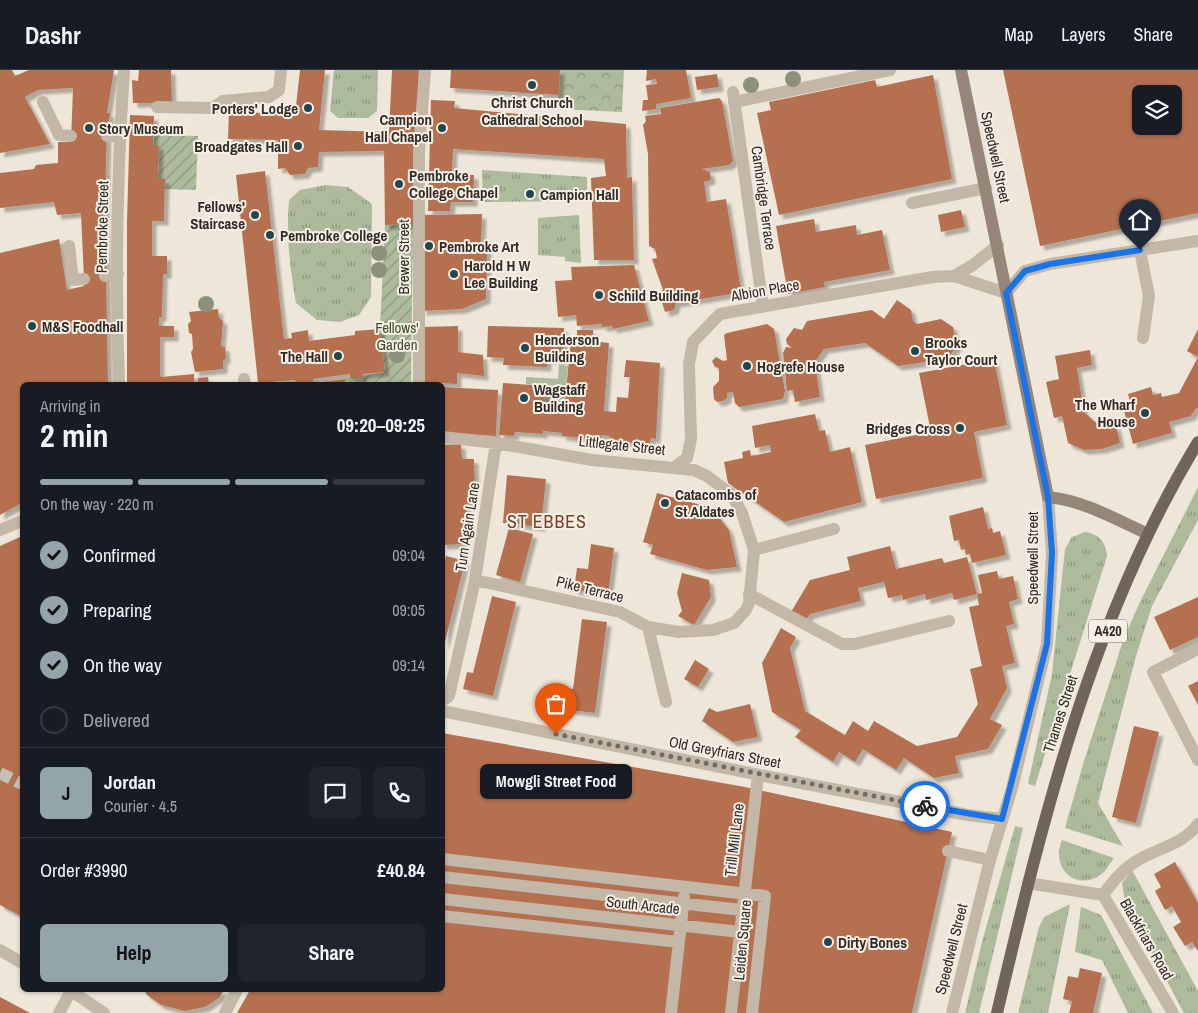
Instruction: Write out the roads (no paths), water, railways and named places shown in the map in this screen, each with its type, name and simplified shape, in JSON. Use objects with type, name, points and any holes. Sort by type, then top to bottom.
[{"type":"main road","name":"Thames Street","points":[[997,1013],[1028,883],[1067,741],[1082,697],[1148,534],[1198,442]]},
{"type":"street","name":"Pembroke Street","points":[[119,382],[112,344],[114,136],[124,70]]},
{"type":"street","points":[[157,107],[212,108],[223,101],[269,97],[279,90],[281,70]]},
{"type":"street","name":"Brewer Street","points":[[419,382],[419,151],[425,70]]},
{"type":"street","points":[[834,76],[890,70]]},
{"type":"street","name":"Speedwell Street","points":[[952,1013],[990,860],[1014,779],[1047,644],[1052,553],[1048,497],[961,70]]},
{"type":"street","name":"Cambridge Terrace","points":[[763,307],[733,97],[834,76]]},
{"type":"street","points":[[43,102],[59,135],[71,136]]},
{"type":"street","points":[[912,204],[986,188]]},
{"type":"street","points":[[1006,293],[1025,271],[1050,264],[1198,241]]},
{"type":"street","name":"Albion Place","points":[[954,276],[973,266],[998,245]]},
{"type":"street","points":[[68,246],[73,280],[84,279]]},
{"type":"street","points":[[1140,250],[1149,296],[1143,338]]},
{"type":"street","name":"Albion Place","points":[[676,466],[687,458],[691,439],[689,364],[693,342],[720,314],[926,278],[954,276],[1006,293]]},
{"type":"street","name":"Littlegate Street","points":[[445,437],[496,443],[592,460],[676,466],[694,470],[707,476],[732,495],[742,513],[754,550]]},
{"type":"street","name":"Turn Again Lane","points":[[445,698],[448,696],[475,580],[496,443]]},
{"type":"street","points":[[1048,497],[1070,499],[1148,534]]},
{"type":"street","points":[[0,530],[20,522]]},
{"type":"street","points":[[754,550],[834,529]]},
{"type":"street","name":"Pike Terrace","points":[[475,580],[620,612],[648,627],[679,632],[713,630],[734,623],[746,610],[750,594],[754,550]]},
{"type":"street","points":[[750,594],[842,644],[855,644],[949,621]]},
{"type":"street","points":[[648,627],[666,702]]},
{"type":"street","points":[[1198,649],[1153,672],[1198,760]]},
{"type":"street","name":"Old Greyfriars Street","points":[[445,712],[464,714],[758,775],[968,815],[1002,819]]},
{"type":"street","name":"Trill Mill Lane","points":[[742,910],[758,775]]},
{"type":"street","points":[[1103,894],[1116,877],[1134,862],[1189,836],[1198,824]]},
{"type":"street","points":[[948,851],[990,860]]},
{"type":"street","name":"South Arcade","points":[[445,859],[547,869],[685,887]]},
{"type":"street","points":[[540,927],[547,869]]},
{"type":"street","name":"South Arcade","points":[[445,877],[742,910]]},
{"type":"street","name":"Blackfriars Road","points":[[1028,883],[1103,894],[1172,1013]]},
{"type":"street","points":[[671,1013],[685,887]]},
{"type":"street","name":"Leiden Square","points":[[685,887],[765,896],[752,1013]]},
{"type":"street","name":"South Arcade","points":[[445,899],[740,932]]},
{"type":"street","name":"Leiden Square","points":[[731,1013],[742,910]]},
{"type":"street","points":[[445,916],[679,942]]},
{"type":"street","points":[[0,950],[20,962]]},
{"type":"street","points":[[59,1013],[69,992]]},
{"type":"street","points":[[73,992],[104,1013]]},
{"type":"street","points":[[225,1013],[236,992]]},
{"type":"tunnel","points":[[0,773],[20,783]]},
{"type":"place","name":"Christ Church Cathedral School","points":[[532,85]]},
{"type":"place","name":"Porters' Lodge","points":[[308,108]]},
{"type":"place","name":"Story Museum","points":[[89,128]]},
{"type":"place","name":"Campion Hall Chapel","points":[[442,128]]},
{"type":"place","name":"Broadgates Hall","points":[[298,146]]},
{"type":"place","name":"Pembroke College Chapel","points":[[399,184]]},
{"type":"place","name":"Campion Hall","points":[[530,194]]},
{"type":"place","name":"Fellows' Staircase","points":[[255,215]]},
{"type":"place","name":"Pembroke College","points":[[270,235]]},
{"type":"place","name":"Pembroke Art","points":[[429,246]]},
{"type":"place","name":"Harold H W Lee Building","points":[[454,274]]},
{"type":"place","name":"Schild Building","points":[[599,295]]},
{"type":"place","name":"M&S Foodhall","points":[[32,326]]},
{"type":"place","name":"Henderson Building","points":[[525,348]]},
{"type":"place","name":"Brooks Taylor Court","points":[[915,351]]},
{"type":"place","name":"The Hall","points":[[338,356]]},
{"type":"place","name":"Hogrefe House","points":[[747,366]]},
{"type":"place","name":"Wagstaff Building","points":[[524,398]]},
{"type":"place","name":"The Wharf House","points":[[1145,413]]},
{"type":"place","name":"Bridges Cross","points":[[960,428]]},
{"type":"place","name":"Catacombs of St Aldates","points":[[665,503]]},
{"type":"place","name":"Mowgli Street Food","points":[[556,734]]},
{"type":"place","name":"Dirty Bones","points":[[828,942]]},
{"type":"district","name":"ST EBBES","points":[[547,521]]},
{"type":"park label","name":"Fellows' Garden","points":[[397,336]]}]
